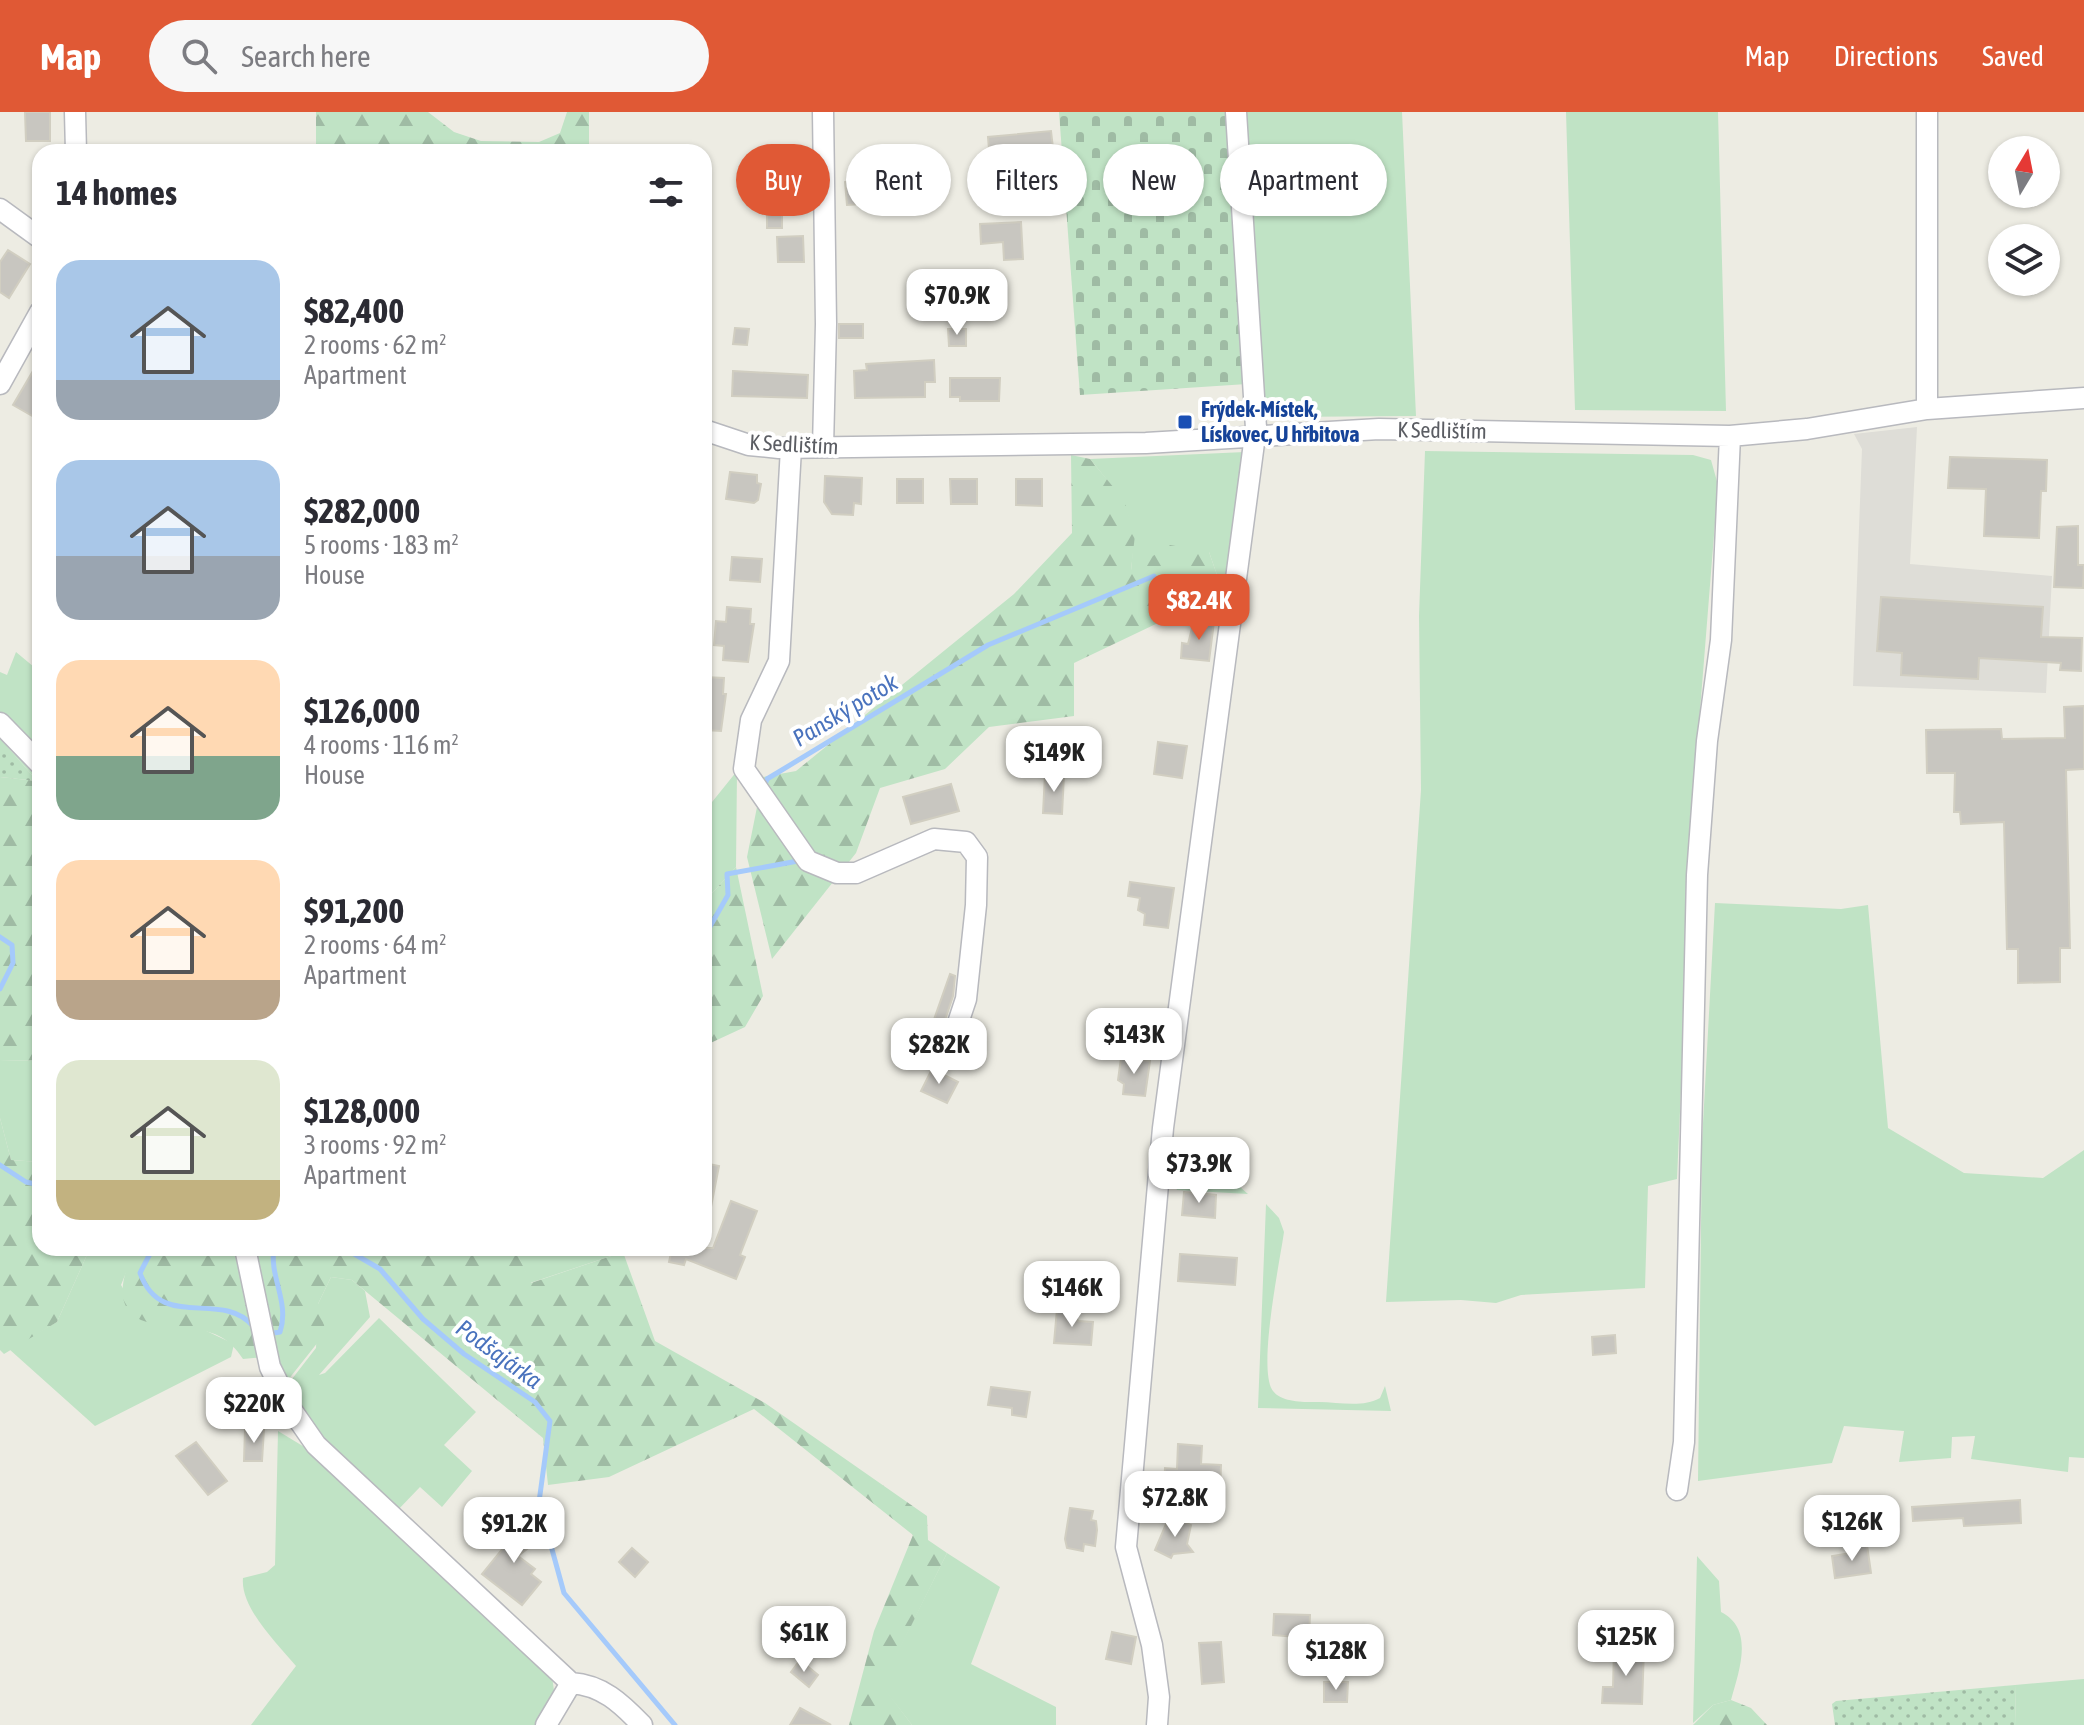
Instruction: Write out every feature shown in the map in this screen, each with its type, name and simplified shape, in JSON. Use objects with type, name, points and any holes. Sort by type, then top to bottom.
[{"type":"street","points":[[75,112],[76,144]]},
{"type":"street","points":[[823,112],[826,324],[823,447]]},
{"type":"street","points":[[1157,1725],[1159,1697],[1152,1645],[1126,1547],[1163,1128],[1255,434],[1236,112]]},
{"type":"street","points":[[1927,112],[1927,409]]},
{"type":"street","points":[[0,209],[32,232]]},
{"type":"street","points":[[0,384],[32,326]]},
{"type":"street","name":"K Sedlištím","points":[[712,433],[749,445],[791,448],[1146,443],[1255,434],[1395,429],[1730,436],[1807,429],[1927,409],[2084,398]]},
{"type":"street","points":[[1677,1490],[1684,1442],[1697,875],[1707,741],[1721,640],[1730,436]]},
{"type":"street","points":[[791,448],[779,661],[751,720],[744,769],[808,861],[837,873],[856,873],[934,839],[966,842],[977,857],[976,905],[966,999],[946,1059]]},
{"type":"street","points":[[0,723],[32,756]]},
{"type":"street","points":[[247,1256],[270,1367],[281,1391],[316,1445],[571,1683],[589,1684],[619,1701],[642,1725]]},
{"type":"street","points":[[546,1725],[571,1683]]},
{"type":"shaded area","points":[[1917,427],[1910,564],[2052,576],[2046,693],[1853,686],[1862,449],[1854,434]]},
{"type":"green space","points":[[316,112],[428,112],[454,132],[481,141],[539,142],[560,133],[567,112],[589,112],[589,144],[316,144]]},
{"type":"green space","points":[[1059,112],[1229,112],[1231,144],[1220,144],[1220,216],[1236,216],[1247,384],[1080,395],[1067,216],[1087,216],[1087,144],[1061,144]]},
{"type":"green space","points":[[1245,112],[1402,112],[1416,416],[1277,417],[1263,403],[1251,216],[1387,216],[1387,144],[1247,144]]},
{"type":"green space","points":[[1566,112],[1718,112],[1726,411],[1575,410]]},
{"type":"green space","points":[[1425,451],[1693,455],[1711,460],[1718,485],[1695,773],[1677,1179],[1648,1186],[1645,1288],[1521,1295],[1496,1303],[1461,1300],[1386,1302],[1421,790],[1419,616]]},
{"type":"green space","points":[[1245,452],[1223,592],[1209,552],[1131,571],[1132,535],[1126,509],[1090,459]]},
{"type":"green space","points":[[1071,455],[1090,459],[1124,500],[1135,535],[1131,570],[1170,545],[1209,552],[1223,592],[1074,663],[1074,716],[989,727],[945,769],[880,788],[856,853],[772,959],[747,857],[763,777],[796,771],[1014,594],[1072,533]]},
{"type":"green space","points":[[16,652],[32,665],[32,775],[0,738],[0,672],[7,675]]},
{"type":"green space","points":[[0,738],[32,775],[32,780],[0,777]]},
{"type":"green space","points":[[737,771],[736,867],[712,893],[712,802]]},
{"type":"green space","points":[[0,777],[32,780],[32,1060],[0,1061]]},
{"type":"green space","points":[[736,867],[763,996],[745,1027],[712,1042],[712,893]]},
{"type":"green space","points":[[1715,903],[1841,909],[1868,905],[1888,1128],[1964,1173],[2043,1178],[2084,1150],[2084,1458],[2069,1457],[2068,1472],[1971,1459],[1975,1436],[1952,1437],[1951,1458],[1899,1462],[1904,1431],[1844,1426],[1832,1463],[1698,1481],[1702,1142]]},
{"type":"green space","points":[[32,1060],[32,1161],[11,1160],[0,1118],[0,1061]]},
{"type":"green space","points":[[0,1118],[11,1160],[32,1161],[32,1256],[86,1256],[57,1322],[4,1354],[0,1350]]},
{"type":"green space","points":[[1185,1139],[1248,1194],[1177,1190],[1166,1170],[1169,1151]]},
{"type":"green space","points":[[1266,1204],[1279,1218],[1284,1232],[1268,1339],[1267,1361],[1273,1391],[1282,1398],[1294,1401],[1358,1404],[1380,1398],[1385,1386],[1391,1411],[1258,1408]]},
{"type":"green space","points":[[86,1256],[133,1256],[121,1285],[141,1319],[198,1327],[234,1344],[231,1357],[95,1426],[9,1349],[57,1322]]},
{"type":"green space","points":[[132,1256],[519,1256],[531,1283],[611,1256],[624,1256],[655,1341],[765,1403],[927,1516],[928,1540],[947,1553],[882,1685],[912,1725],[849,1725],[874,1631],[913,1535],[754,1409],[609,1477],[548,1485],[543,1438],[352,1280],[331,1277],[318,1304],[326,1332],[288,1380],[277,1356],[243,1359],[233,1346],[209,1332],[155,1324],[132,1314],[123,1297]]},
{"type":"green space","points":[[518,1256],[611,1256],[530,1283]]},
{"type":"green space","points":[[331,1277],[352,1280],[365,1291],[370,1317],[319,1375],[325,1373],[379,1318],[476,1412],[444,1445],[472,1471],[442,1507],[420,1487],[395,1513],[322,1441],[300,1410],[296,1397],[285,1388],[316,1348],[318,1304]]},
{"type":"green space","points":[[278,1431],[311,1451],[552,1676],[555,1698],[539,1725],[251,1725],[296,1666],[254,1613],[247,1601],[243,1578],[267,1572],[275,1565]]},
{"type":"green space","points":[[947,1553],[1000,1587],[971,1664],[1056,1707],[1056,1725],[912,1725],[881,1685]]},
{"type":"green space","points":[[1697,1556],[1719,1581],[1721,1612],[1732,1619],[1738,1629],[1742,1652],[1731,1700],[1713,1705],[1693,1723]]},
{"type":"green space","points":[[2084,1679],[2084,1725],[2016,1725],[2015,1685]]},
{"type":"green space","points":[[2015,1685],[2016,1725],[1835,1725],[1832,1704],[1836,1701]]},
{"type":"green space","points":[[1731,1700],[1751,1708],[1767,1725],[1693,1725],[1713,1705]]},
{"type":"building","points":[[25,112],[50,112],[50,141],[26,141]]},
{"type":"building","points":[[1051,131],[1053,144],[989,144],[988,137]]},
{"type":"building","points":[[767,216],[782,216],[782,228],[767,228]]},
{"type":"building","points":[[1021,222],[1023,259],[1004,260],[1003,242],[981,244],[980,224]]},
{"type":"building","points":[[803,236],[804,262],[778,262],[777,237]]},
{"type":"building","points":[[8,250],[30,264],[9,298],[0,292],[0,262]]},
{"type":"building","points":[[839,324],[863,324],[863,338],[839,338]]},
{"type":"building","points":[[735,328],[749,329],[747,345],[733,344]]},
{"type":"building","points":[[948,329],[966,329],[966,346],[949,346]]},
{"type":"building","points":[[934,360],[935,382],[925,382],[925,397],[855,398],[854,371],[867,370],[866,364]]},
{"type":"building","points":[[733,371],[808,375],[807,398],[732,396]]},
{"type":"building","points":[[32,373],[32,416],[13,405]]},
{"type":"building","points":[[950,378],[1000,378],[999,401],[960,401],[960,397],[950,397]]},
{"type":"building","points":[[1950,457],[2047,460],[2046,491],[2041,491],[2039,538],[1984,536],[1986,489],[1948,488]]},
{"type":"building","points":[[730,472],[757,475],[757,483],[761,484],[758,500],[754,503],[726,499]]},
{"type":"building","points":[[825,476],[862,478],[861,504],[854,503],[853,515],[832,514],[824,502]]},
{"type":"building","points":[[897,479],[923,479],[923,503],[897,503]]},
{"type":"building","points":[[950,479],[977,479],[977,504],[951,504]]},
{"type":"building","points":[[1016,479],[1042,479],[1042,506],[1016,505]]},
{"type":"building","points":[[2078,526],[2078,565],[2084,565],[2083,588],[2054,587],[2057,527]]},
{"type":"building","points":[[732,557],[762,559],[760,582],[730,580]]},
{"type":"building","points":[[1881,597],[2043,607],[2041,637],[2082,638],[2081,671],[2060,670],[2061,663],[1979,658],[1978,679],[1901,675],[1902,653],[1877,651]]},
{"type":"building","points":[[727,607],[751,609],[750,624],[754,624],[748,662],[723,660],[724,646],[714,645],[716,621],[726,622]]},
{"type":"building","points":[[1194,620],[1214,622],[1209,661],[1181,658],[1182,643],[1188,644]]},
{"type":"building","points":[[712,677],[724,678],[723,694],[726,694],[721,731],[712,730]]},
{"type":"building","points":[[2084,706],[2084,769],[2066,770],[2070,948],[2060,948],[2060,982],[2018,983],[2018,949],[2007,949],[2004,822],[1961,824],[1960,812],[1954,812],[1955,773],[1927,773],[1926,730],[2001,729],[2002,739],[2065,738],[2064,707]]},
{"type":"building","points":[[1048,731],[1065,751],[1064,774],[1046,754]]},
{"type":"building","points":[[1158,742],[1187,746],[1182,778],[1154,774]]},
{"type":"building","points":[[1045,774],[1064,775],[1062,814],[1043,813]]},
{"type":"building","points":[[951,784],[959,811],[911,824],[903,797]]},
{"type":"building","points":[[1130,882],[1174,888],[1168,928],[1144,925],[1145,914],[1138,910],[1140,898],[1128,896]]},
{"type":"building","points":[[950,974],[955,976],[953,996],[941,1032],[931,1028]]},
{"type":"building","points":[[1121,1058],[1150,1061],[1145,1096],[1123,1094],[1124,1084],[1118,1080]]},
{"type":"building","points":[[932,1069],[958,1082],[947,1103],[921,1091]]},
{"type":"building","points":[[712,1165],[719,1166],[712,1202]]},
{"type":"building","points":[[1184,1192],[1216,1195],[1215,1218],[1182,1215]]},
{"type":"building","points":[[731,1201],[757,1211],[740,1255],[745,1257],[736,1279],[686,1259],[684,1265],[669,1262],[670,1256],[712,1256]]},
{"type":"building","points":[[1180,1254],[1237,1258],[1235,1285],[1178,1281]]},
{"type":"building","points":[[1057,1309],[1073,1310],[1078,1321],[1093,1322],[1091,1345],[1054,1343]]},
{"type":"building","points":[[1615,1335],[1616,1353],[1593,1355],[1592,1337]]},
{"type":"building","points":[[991,1387],[1030,1392],[1026,1417],[1012,1415],[1012,1408],[988,1405]]},
{"type":"building","points":[[245,1428],[264,1429],[262,1461],[244,1461]]},
{"type":"building","points":[[196,1442],[227,1481],[208,1495],[176,1456]]},
{"type":"building","points":[[1178,1444],[1202,1446],[1201,1464],[1221,1465],[1220,1493],[1164,1490],[1165,1468],[1177,1469]]},
{"type":"building","points":[[2020,1500],[2021,1523],[1964,1526],[1963,1518],[1913,1521],[1912,1507]]},
{"type":"building","points":[[1070,1508],[1093,1511],[1091,1520],[1096,1521],[1097,1530],[1095,1546],[1084,1544],[1083,1551],[1067,1548],[1065,1539]]},
{"type":"building","points":[[517,1518],[536,1542],[518,1556],[535,1569],[531,1574],[541,1582],[522,1605],[482,1574],[512,1537],[505,1527]]},
{"type":"building","points":[[1174,1518],[1191,1525],[1187,1544],[1193,1552],[1173,1554],[1171,1558],[1155,1550],[1166,1524],[1170,1526]]},
{"type":"building","points":[[1867,1545],[1871,1573],[1835,1578],[1832,1556],[1851,1553],[1850,1548]]},
{"type":"building","points":[[632,1548],[648,1562],[635,1577],[619,1562]]},
{"type":"building","points":[[1274,1614],[1310,1615],[1309,1638],[1273,1635]]},
{"type":"building","points":[[1112,1632],[1136,1637],[1131,1664],[1106,1659]]},
{"type":"building","points":[[1221,1642],[1224,1682],[1202,1684],[1199,1643]]},
{"type":"building","points":[[1614,1649],[1644,1649],[1642,1704],[1602,1703],[1603,1687],[1613,1687]]},
{"type":"building","points":[[800,1660],[818,1675],[809,1687],[791,1672]]},
{"type":"building","points":[[1324,1682],[1348,1682],[1347,1702],[1324,1702]]},
{"type":"building","points":[[800,1708],[831,1725],[790,1725]]},
{"type":"waterway","name":"Panský potok","points":[[764,787],[767,779],[988,645],[1154,576]]},
{"type":"waterway","name":"Panský potok","points":[[712,923],[728,895],[727,874],[798,861]]},
{"type":"waterway","name":"Podšajárka","points":[[0,937],[12,945],[13,963],[0,989]]},
{"type":"waterway","name":"Podšajárka","points":[[0,1165],[32,1183]]},
{"type":"waterway","name":"Podšajárka","points":[[149,1256],[140,1273],[150,1291],[162,1301],[177,1306],[225,1310],[253,1326]]},
{"type":"waterway","name":"Podšajárka","points":[[268,1334],[280,1332],[283,1310],[273,1256]]},
{"type":"waterway","name":"Podšajárka","points":[[358,1256],[380,1269],[423,1319],[464,1354],[535,1402],[550,1421],[539,1502],[564,1593],[675,1725]]},
{"type":"place","name":"Frýdek-Místek, Lískovec, U hřbitova","points":[[1185,422]]}]
